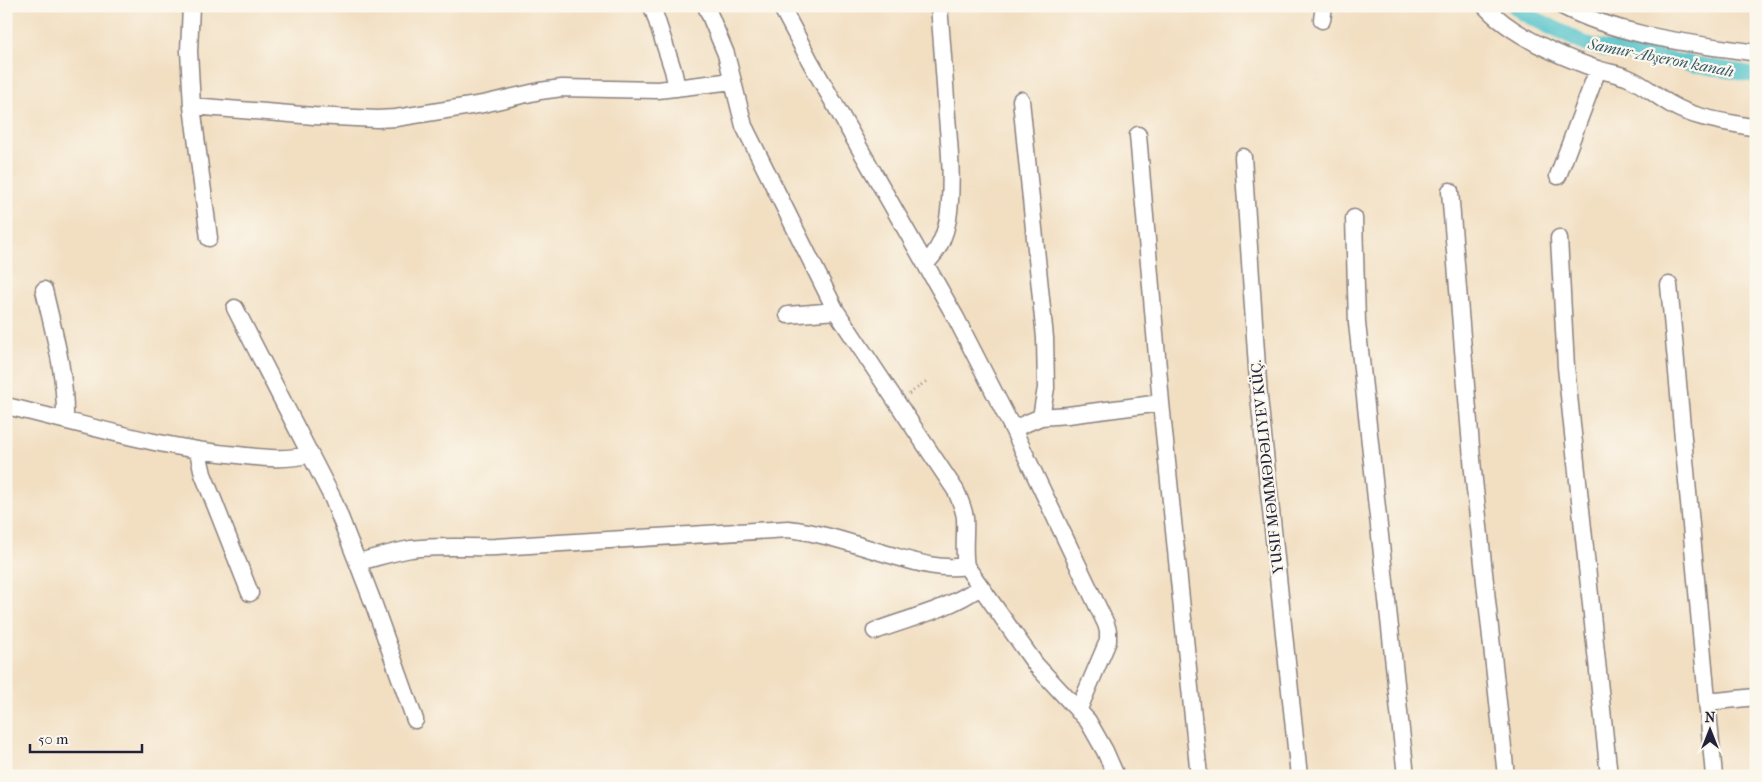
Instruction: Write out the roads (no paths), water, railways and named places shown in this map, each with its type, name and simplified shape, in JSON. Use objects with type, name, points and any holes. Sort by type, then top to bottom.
[{"type":"street","points":[[191,6],[188,51],[192,106],[209,238]]},
{"type":"street","points":[[652,6],[677,88]]},
{"type":"street","points":[[706,6],[726,54],[744,126],[836,311],[956,492],[965,517],[964,546],[966,566],[1040,670],[1094,730],[1116,776]]},
{"type":"street","points":[[781,6],[810,61],[926,263],[1013,430],[1108,631],[1108,641],[1078,711]]},
{"type":"street","points":[[926,263],[940,244],[948,219],[950,183],[950,154],[939,6]]},
{"type":"street","points":[[1485,6],[1513,29],[1538,44],[1598,69],[1624,76],[1642,84],[1672,105],[1694,114],[1756,128]]},
{"type":"street","points":[[1562,6],[1580,16],[1637,34],[1756,53]]},
{"type":"street","points":[[1558,176],[1598,69]]},
{"type":"street","points":[[192,106],[377,119],[396,118],[484,104],[555,89],[658,90],[733,81]]},
{"type":"street","points":[[1021,100],[1045,338],[1046,388],[1041,417]]},
{"type":"street","points":[[1138,135],[1161,403],[1199,776]]},
{"type":"street","name":"YUSIF MƏMMƏDƏLIYEV KÜÇ.","points":[[1243,157],[1259,397],[1299,776]]},
{"type":"street","points":[[1450,191],[1474,471],[1506,776]]},
{"type":"street","points":[[1354,218],[1357,323],[1406,776]]},
{"type":"street","points":[[1559,238],[1566,367],[1609,776]]},
{"type":"street","points":[[1669,285],[1714,776]]},
{"type":"street","points":[[44,290],[63,374],[66,399],[65,420]]},
{"type":"street","points":[[235,308],[336,506],[415,720]]},
{"type":"street","points":[[788,316],[836,311]]},
{"type":"street","points":[[1013,430],[1041,417],[1161,403]]},
{"type":"street","points":[[6,406],[127,437],[198,452],[278,459],[297,458],[310,454]]},
{"type":"street","points":[[198,452],[203,474],[250,593]]},
{"type":"street","points":[[358,562],[409,549],[434,546],[488,547],[788,529],[813,532],[929,566],[952,568],[966,566]]},
{"type":"street","points":[[875,632],[966,597],[980,587]]},
{"type":"street","points":[[1707,702],[1756,697]]},
{"type":"waterway","name":"Samur-Abşeron kanalı","points":[[1515,6],[1523,13],[1585,44],[1756,75]]}]
